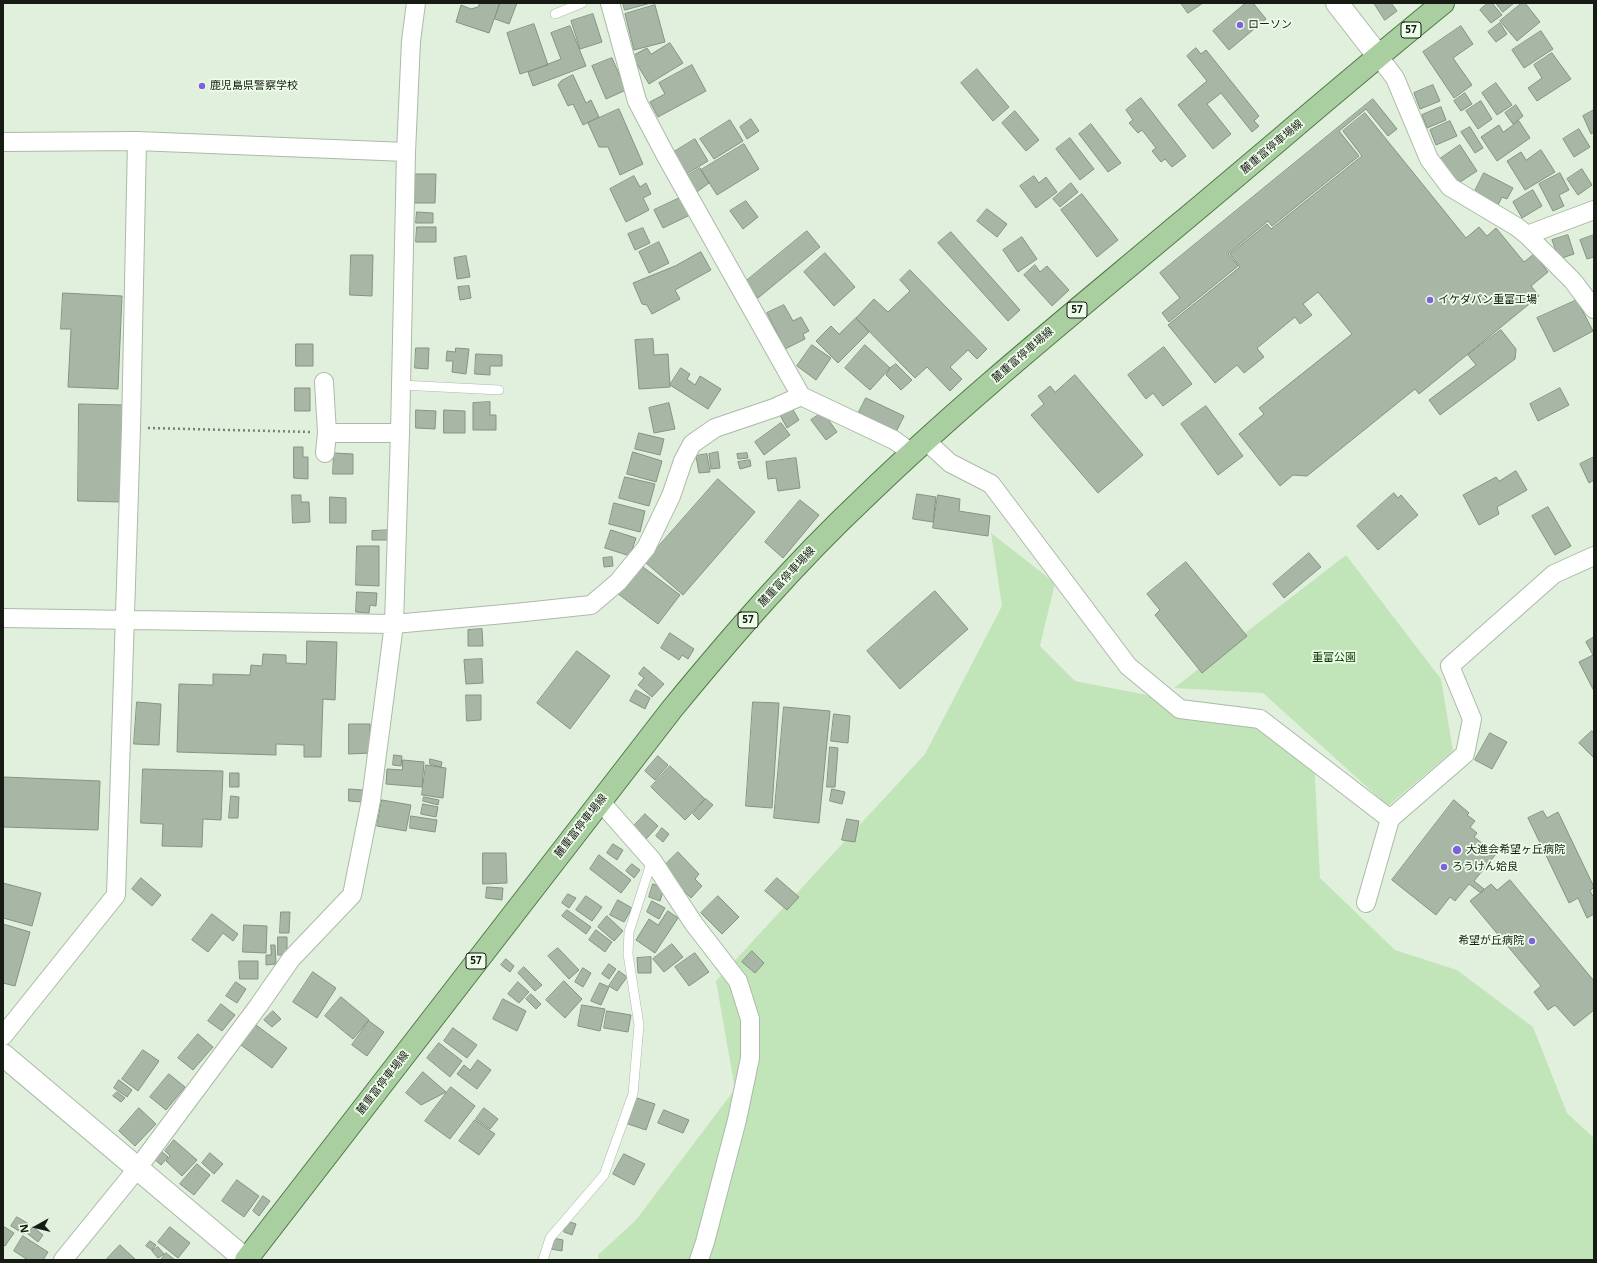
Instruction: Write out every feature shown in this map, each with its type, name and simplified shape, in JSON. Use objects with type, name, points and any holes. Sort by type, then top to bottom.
[{"type":"main road","name":"麓重富停車場線","points":[[246,1260],[672,709],[719,651],[800,562],[861,500],[918,446],[1057,327],[1443,3]]},
{"type":"street","points":[[63,1260],[137,1169],[288,964],[352,895],[371,800],[394,624],[406,152],[411,41],[416,3]]},
{"type":"street","points":[[610,3],[637,101],[666,156],[801,396],[894,440],[918,446],[991,484],[1128,666],[1180,709],[1260,719],[1390,819]]},
{"type":"street","points":[[1337,3],[1395,78],[1429,159],[1450,187],[1517,227],[1527,235],[1573,281],[1594,307]]},
{"type":"street","points":[[3,142],[138,141],[406,152]]},
{"type":"street","points":[[3,1036],[116,895],[131,428],[138,141]]},
{"type":"street","points":[[1527,235],[1594,210]]},
{"type":"street","points":[[324,382],[327,433],[325,453]]},
{"type":"street","points":[[3,618],[394,624],[591,605],[618,582],[646,548],[671,496],[683,461],[692,444],[715,428],[774,408],[801,396]]},
{"type":"street","points":[[327,433],[400,433]]},
{"type":"street","points":[[1366,903],[1390,819],[1465,754],[1472,719],[1450,666],[1554,574],[1594,556]]},
{"type":"street","points":[[600,801],[652,860],[694,924],[738,981],[750,1019],[750,1058],[737,1120],[699,1260]]},
{"type":"street","points":[[3,1055],[246,1260]]},
{"type":"lane","points":[[555,14],[582,3]]},
{"type":"lane","points":[[401,385],[499,390]]},
{"type":"lane","points":[[543,1260],[550,1238],[604,1175],[632,1094],[639,1025],[628,954],[629,932],[652,860]]},
{"type":"path","points":[[131,428],[327,433]]},
{"type":"green space","points":[[991,533],[1055,583],[1040,646],[1075,681],[1224,710],[1314,758],[1320,878],[1395,950],[1457,970],[1533,1027],[1567,1113],[1594,1138],[1594,1260],[598,1260],[598,1255],[636,1220],[735,1089],[716,981],[925,754],[1002,606]]},
{"type":"green space","name":"重富公園","points":[[1346,555],[1441,679],[1453,751],[1388,806],[1263,693],[1174,688]]},
{"type":"building","points":[[480,3],[500,3],[489,33],[456,22],[461,5],[471,9],[478,7]]},
{"type":"building","points":[[500,3],[517,3],[509,24],[495,19]]},
{"type":"building","points":[[623,3],[651,3],[625,10]]},
{"type":"building","points":[[1181,3],[1203,3],[1188,13]]},
{"type":"building","name":"ローソン","points":[[1246,3],[1253,3],[1266,19],[1229,50],[1213,31]]},
{"type":"building","points":[[1374,3],[1391,3],[1397,11],[1385,20]]},
{"type":"building","points":[[1488,3],[1492,3],[1502,15],[1491,23],[1480,10]]},
{"type":"building","points":[[1496,3],[1514,3],[1503,12]]},
{"type":"building","points":[[1522,3],[1525,3],[1540,22],[1517,41],[1500,21]]},
{"type":"building","points":[[655,5],[665,42],[634,50],[625,14]]},
{"type":"building","points":[[593,14],[602,42],[580,49],[571,21]]},
{"type":"building","points":[[1500,23],[1507,34],[1496,42],[1488,32]]},
{"type":"building","points":[[534,24],[548,65],[520,74],[507,33]]},
{"type":"building","points":[[570,26],[586,66],[533,86],[528,72],[561,59],[551,33]]},
{"type":"building","points":[[1461,26],[1473,44],[1453,58],[1472,85],[1454,98],[1423,52]]},
{"type":"building","points":[[1541,31],[1553,49],[1524,68],[1512,50]]},
{"type":"building","points":[[670,43],[683,63],[649,84],[632,56],[647,48],[651,54]]},
{"type":"building","points":[[1196,48],[1201,54],[1206,50],[1259,116],[1254,121],[1259,126],[1252,132],[1221,93],[1207,104],[1231,134],[1213,149],[1178,105],[1207,81],[1187,56]]},
{"type":"building","points":[[1552,53],[1571,79],[1537,101],[1528,88],[1542,78],[1534,65]]},
{"type":"building","points":[[612,58],[626,90],[606,99],[592,66]]},
{"type":"building","points":[[692,65],[706,91],[658,117],[650,102],[665,94],[659,83]]},
{"type":"building","points":[[977,69],[1009,107],[993,121],[961,83]]},
{"type":"building","points":[[573,75],[586,103],[591,100],[599,117],[583,125],[573,104],[568,106],[558,85],[561,81]]},
{"type":"building","points":[[1496,83],[1512,105],[1497,115],[1482,93]]},
{"type":"building","points":[[1433,85],[1440,101],[1420,109],[1414,93]]},
{"type":"building","points":[[1465,93],[1472,104],[1461,111],[1454,101]]},
{"type":"building","points":[[1141,98],[1186,156],[1172,167],[1165,159],[1161,162],[1152,151],[1156,148],[1142,130],[1138,133],[1129,123],[1133,120],[1126,110]]},
{"type":"building","points":[[1373,99],[1397,129],[1388,136],[1366,109],[1339,131],[1359,156],[1272,226],[1268,221],[1228,254],[1238,266],[1169,322],[1162,313],[1180,298],[1160,273]]},
{"type":"building","points":[[1481,101],[1492,119],[1478,129],[1466,111]]},
{"type":"building","points":[[1516,105],[1523,116],[1513,124],[1505,113]]},
{"type":"building","points":[[1441,107],[1446,120],[1427,128],[1422,115]]},
{"type":"building","points":[[619,109],[643,164],[620,175],[608,147],[599,147],[588,123]]},
{"type":"building","points":[[1594,110],[1594,132],[1591,134],[1583,116]]},
{"type":"building","points":[[1015,111],[1039,140],[1026,151],[1002,123]]},
{"type":"building","name":"イケダパン重富工場","points":[[1365,113],[1466,238],[1479,227],[1487,236],[1496,228],[1524,262],[1534,254],[1548,272],[1531,286],[1539,296],[1419,394],[1415,389],[1307,476],[1293,475],[1280,486],[1239,434],[1264,414],[1259,408],[1352,334],[1318,292],[1303,304],[1312,315],[1300,324],[1295,317],[1257,348],[1264,357],[1244,373],[1237,365],[1215,383],[1168,325],[1240,267],[1230,254],[1267,224],[1271,229],[1362,156],[1343,131]]},
{"type":"building","points":[[751,119],[759,131],[747,139],[740,127]]},
{"type":"building","points":[[730,120],[743,141],[714,159],[700,139]]},
{"type":"building","points":[[1450,121],[1457,136],[1436,145],[1430,130]]},
{"type":"building","points":[[1519,121],[1530,138],[1497,161],[1481,137],[1499,125],[1503,132]]},
{"type":"building","points":[[1091,124],[1121,163],[1108,172],[1079,134]]},
{"type":"building","points":[[1470,127],[1483,148],[1475,153],[1461,132]]},
{"type":"building","points":[[1579,129],[1590,147],[1574,157],[1563,139]]},
{"type":"building","points":[[1070,138],[1094,169],[1080,180],[1056,149]]},
{"type":"building","points":[[695,139],[708,161],[683,176],[669,155]]},
{"type":"building","points":[[744,144],[759,169],[717,195],[701,170]]},
{"type":"building","points":[[1460,145],[1477,171],[1454,186],[1437,161]]},
{"type":"building","points":[[1541,150],[1555,172],[1525,190],[1507,161],[1521,152],[1526,160]]},
{"type":"building","points":[[700,168],[709,183],[694,194],[684,178]]},
{"type":"building","points":[[1582,169],[1592,185],[1578,195],[1567,179]]},
{"type":"building","points":[[1484,173],[1513,188],[1507,199],[1502,197],[1497,207],[1473,195]]},
{"type":"building","points":[[1560,173],[1569,190],[1559,195],[1564,206],[1553,211],[1539,184]]},
{"type":"building","points":[[415,174],[436,174],[435,203],[415,203]]},
{"type":"building","points":[[634,176],[640,187],[646,183],[651,194],[643,198],[649,210],[626,222],[610,189]]},
{"type":"building","points":[[1034,176],[1039,183],[1046,177],[1057,192],[1036,208],[1020,186]]},
{"type":"building","points":[[1071,183],[1078,192],[1060,207],[1053,199]]},
{"type":"building","points":[[1533,190],[1542,206],[1522,218],[1513,202]]},
{"type":"building","points":[[1082,194],[1118,240],[1097,257],[1061,210]]},
{"type":"building","points":[[684,196],[692,214],[663,228],[654,210]]},
{"type":"building","points":[[746,201],[758,217],[743,229],[730,211]]},
{"type":"building","points":[[987,209],[1007,224],[997,237],[977,221]]},
{"type":"building","points":[[417,212],[433,213],[433,223],[416,223]]},
{"type":"building","points":[[417,227],[436,227],[436,242],[416,242]]},
{"type":"building","points":[[643,228],[650,243],[635,250],[628,234]]},
{"type":"building","points":[[807,231],[820,247],[758,298],[745,282]]},
{"type":"building","points":[[951,232],[1020,310],[1008,321],[938,243]]},
{"type":"building","points":[[1568,235],[1574,254],[1559,259],[1552,240]]},
{"type":"building","points":[[1594,235],[1594,257],[1587,259],[1580,240]]},
{"type":"building","points":[[1022,237],[1037,259],[1018,272],[1003,250]]},
{"type":"building","points":[[659,242],[669,263],[649,273],[639,252]]},
{"type":"building","points":[[701,252],[711,270],[675,290],[680,299],[652,314],[647,305],[642,304],[633,283],[675,266]]},
{"type":"building","points":[[825,253],[855,287],[834,306],[804,272]]},
{"type":"building","points":[[351,255],[373,255],[372,296],[350,295]]},
{"type":"building","points":[[466,256],[470,277],[457,279],[454,258]]},
{"type":"building","points":[[1035,265],[1040,272],[1047,266],[1069,290],[1052,306],[1024,275]]},
{"type":"building","points":[[910,270],[987,349],[977,359],[968,350],[950,367],[962,379],[950,391],[927,367],[915,378],[856,318],[874,299],[888,312],[910,291],[900,280]]},
{"type":"building","points":[[469,286],[471,298],[460,300],[458,287]]},
{"type":"building","points":[[63,293],[122,296],[118,389],[68,387],[71,329],[61,329]]},
{"type":"building","points":[[1577,300],[1593,331],[1554,352],[1537,318]]},
{"type":"building","points":[[784,305],[793,321],[801,317],[809,331],[803,334],[805,339],[785,349],[767,313]]},
{"type":"building","points":[[856,318],[869,332],[838,363],[816,341],[831,326],[839,334]]},
{"type":"building","points":[[1501,330],[1516,349],[1515,359],[1440,415],[1429,400],[1476,365],[1468,355]]},
{"type":"building","points":[[653,339],[654,355],[668,354],[670,387],[639,389],[635,340]]},
{"type":"building","points":[[296,344],[313,344],[313,366],[296,366]]},
{"type":"building","points":[[812,345],[831,358],[816,380],[797,366]]},
{"type":"building","points":[[865,345],[890,368],[870,390],[845,368]]},
{"type":"building","points":[[1164,347],[1192,384],[1163,406],[1153,393],[1146,399],[1128,375]]},
{"type":"building","points":[[416,348],[429,348],[428,369],[415,368]]},
{"type":"building","points":[[456,348],[469,349],[466,374],[452,372],[453,361],[446,361],[447,351],[455,352]]},
{"type":"building","points":[[476,354],[502,355],[502,366],[490,366],[490,375],[475,374]]},
{"type":"building","points":[[896,364],[912,380],[901,390],[886,375],[890,368]]},
{"type":"building","points":[[681,368],[690,374],[687,379],[695,385],[700,376],[721,389],[708,409],[670,385]]},
{"type":"building","points":[[1075,375],[1143,455],[1098,493],[1031,415],[1044,404],[1038,396],[1050,386],[1055,392]]},
{"type":"building","points":[[295,388],[310,388],[310,411],[295,411]]},
{"type":"building","points":[[1560,388],[1569,405],[1538,421],[1530,404]]},
{"type":"building","points":[[866,398],[904,416],[895,434],[857,416]]},
{"type":"building","points":[[490,402],[490,415],[496,415],[496,430],[473,430],[473,403]]},
{"type":"building","points":[[669,403],[675,429],[654,433],[649,408]]},
{"type":"building","points":[[79,404],[124,405],[121,502],[78,501]]},
{"type":"building","points":[[1206,406],[1243,456],[1218,475],[1181,424]]},
{"type":"building","points":[[792,408],[799,420],[787,428],[780,415]]},
{"type":"building","points":[[416,410],[436,411],[435,429],[416,428]]},
{"type":"building","points":[[444,410],[465,411],[465,433],[444,433]]},
{"type":"building","points":[[823,412],[837,432],[826,440],[811,420]]},
{"type":"building","points":[[781,423],[790,435],[764,455],[755,442]]},
{"type":"building","points":[[639,433],[664,439],[660,455],[635,449]]},
{"type":"building","points":[[294,447],[303,447],[303,457],[308,457],[308,479],[294,478]]},
{"type":"building","points":[[633,452],[662,461],[656,482],[627,474]]},
{"type":"building","points":[[718,452],[720,468],[711,469],[709,454]]},
{"type":"building","points":[[334,453],[353,454],[353,474],[333,474]]},
{"type":"building","points":[[747,453],[748,458],[738,459],[737,454]]},
{"type":"building","points":[[707,454],[710,472],[699,473],[696,456]]},
{"type":"building","points":[[1594,457],[1594,480],[1589,483],[1580,464]]},
{"type":"building","points":[[796,458],[800,488],[778,491],[776,478],[768,479],[766,462]]},
{"type":"building","points":[[750,460],[751,466],[740,469],[738,462]]},
{"type":"building","points":[[1516,471],[1527,490],[1497,507],[1499,514],[1479,525],[1463,495],[1496,477],[1499,481]]},
{"type":"building","points":[[625,477],[655,484],[649,506],[619,498]]},
{"type":"building","points":[[718,479],[755,512],[683,595],[645,562]]},
{"type":"building","points":[[1394,493],[1398,498],[1401,495],[1418,515],[1378,550],[1357,526]]},
{"type":"building","points":[[917,494],[936,497],[933,522],[913,519]]},
{"type":"building","points":[[292,495],[301,495],[301,502],[309,502],[310,522],[293,523]]},
{"type":"building","points":[[938,495],[960,499],[959,511],[990,516],[988,536],[933,528]]},
{"type":"building","points":[[330,497],[346,498],[346,523],[330,523]]},
{"type":"building","points":[[800,500],[819,515],[783,558],[765,542]]},
{"type":"building","points":[[614,503],[645,511],[640,532],[609,524]]},
{"type":"building","points":[[1548,507],[1571,546],[1555,555],[1532,516]]},
{"type":"building","points":[[394,530],[394,540],[372,540],[372,531]]},
{"type":"building","points":[[611,530],[636,538],[630,556],[605,548]]},
{"type":"building","points":[[357,546],[379,546],[379,586],[356,585]]},
{"type":"building","points":[[1309,553],[1321,567],[1284,598],[1273,584]]},
{"type":"building","points":[[612,557],[613,566],[604,567],[603,558]]},
{"type":"building","points":[[1186,562],[1247,636],[1202,673],[1155,615],[1160,610],[1147,594]]},
{"type":"building","points":[[639,564],[680,595],[658,624],[617,593]]},
{"type":"building","points":[[935,591],[968,629],[900,689],[867,651]]},
{"type":"building","points":[[357,592],[377,593],[376,606],[370,605],[369,613],[356,612]]},
{"type":"building","points":[[482,629],[483,646],[468,646],[468,630]]},
{"type":"building","points":[[670,633],[694,649],[688,659],[682,655],[679,660],[661,648]]},
{"type":"building","points":[[1594,637],[1594,691],[1579,662],[1593,655],[1586,642]]},
{"type":"building","points":[[307,641],[337,642],[335,700],[323,699],[321,757],[304,757],[304,745],[276,744],[276,755],[177,752],[179,684],[213,685],[213,674],[250,675],[251,665],[262,666],[263,654],[286,655],[286,663],[306,664]]},
{"type":"building","points":[[577,651],[610,676],[570,729],[537,703]]},
{"type":"building","points":[[482,659],[483,683],[466,684],[464,660]]},
{"type":"building","points":[[644,667],[664,684],[652,697],[638,685],[644,678],[639,674]]},
{"type":"building","points":[[636,690],[650,698],[645,709],[630,701]]},
{"type":"building","points":[[466,695],[481,695],[481,720],[467,721]]},
{"type":"building","points":[[137,702],[161,704],[159,745],[134,744]]},
{"type":"building","points":[[753,702],[779,703],[772,808],[746,806]]},
{"type":"building","points":[[784,707],[830,711],[819,823],[774,818]]},
{"type":"building","points":[[834,714],[850,716],[848,743],[831,741]]},
{"type":"building","points":[[349,724],[370,724],[371,753],[349,754]]},
{"type":"building","points":[[1592,731],[1594,734],[1594,758],[1579,743]]},
{"type":"building","points":[[1490,733],[1507,742],[1492,769],[1475,760]]},
{"type":"building","points":[[830,747],[838,748],[835,787],[827,787]]},
{"type":"building","points":[[394,755],[402,756],[401,766],[393,765]]},
{"type":"building","points":[[658,756],[668,765],[655,780],[645,771]]},
{"type":"building","points":[[430,759],[442,762],[441,767],[430,764]]},
{"type":"building","points":[[403,760],[424,762],[422,787],[386,784],[387,769],[402,770]]},
{"type":"building","points":[[426,765],[446,768],[443,798],[422,795]]},
{"type":"building","points":[[670,766],[705,799],[685,820],[651,787]]},
{"type":"building","points":[[143,769],[223,771],[221,820],[203,819],[202,847],[162,846],[163,824],[141,823]]},
{"type":"building","points":[[230,773],[239,773],[239,787],[230,787]]},
{"type":"building","points":[[3,777],[100,781],[98,830],[3,827]]},
{"type":"building","points":[[349,789],[363,790],[362,802],[349,801]]},
{"type":"building","points":[[832,789],[845,792],[842,804],[830,801]]},
{"type":"building","points":[[231,796],[239,797],[238,818],[229,818]]},
{"type":"building","points":[[424,797],[439,800],[438,805],[423,801]]},
{"type":"building","points":[[706,799],[713,805],[699,820],[693,814]]},
{"type":"building","points":[[382,800],[411,805],[406,831],[377,826]]},
{"type":"building","name":"ろうけん姶良","points":[[1454,800],[1469,813],[1467,815],[1475,821],[1470,827],[1477,833],[1474,837],[1496,854],[1474,881],[1484,889],[1481,893],[1469,884],[1455,901],[1450,897],[1436,915],[1392,880]]},
{"type":"building","points":[[423,804],[438,807],[436,817],[421,814]]},
{"type":"building","points":[[1543,811],[1547,818],[1558,812],[1594,887],[1590,891],[1594,898],[1594,914],[1587,918],[1578,898],[1569,903],[1528,818]]},
{"type":"building","points":[[645,814],[658,826],[646,839],[633,827]]},
{"type":"building","points":[[411,816],[437,820],[435,832],[410,828]]},
{"type":"building","points":[[847,819],[859,821],[855,842],[842,840]]},
{"type":"building","points":[[662,828],[669,834],[663,842],[656,836]]},
{"type":"building","points":[[613,844],[623,850],[617,860],[607,853]]},
{"type":"building","points":[[678,852],[699,874],[695,879],[702,886],[691,898],[661,869]]},
{"type":"building","points":[[483,853],[506,853],[507,883],[483,884]]},
{"type":"building","points":[[599,855],[631,880],[621,893],[590,869]]},
{"type":"building","points":[[632,864],[640,870],[634,878],[626,871]]},
{"type":"building","points":[[141,878],[161,895],[152,906],[132,889]]},
{"type":"building","points":[[777,878],[799,897],[787,910],[765,891]]},
{"type":"building","name":"希望が丘病院","points":[[1510,880],[1594,981],[1594,1010],[1574,1026],[1555,1005],[1548,1010],[1534,992],[1541,986],[1470,901],[1491,884],[1497,890]]},
{"type":"building","points":[[3,883],[41,893],[32,926],[3,918]]},
{"type":"building","points":[[653,884],[664,888],[660,901],[649,897]]},
{"type":"building","points":[[487,887],[503,888],[502,900],[486,898]]},
{"type":"building","points":[[568,894],[576,898],[569,908],[562,903]]},
{"type":"building","points":[[586,896],[602,907],[592,921],[576,910]]},
{"type":"building","points":[[718,896],[739,917],[722,934],[701,913]]},
{"type":"building","points":[[618,900],[632,908],[624,922],[610,915]]},
{"type":"building","points":[[652,901],[665,908],[659,919],[647,912]]},
{"type":"building","points":[[567,910],[591,927],[586,934],[562,916]]},
{"type":"building","points":[[668,911],[678,918],[655,953],[636,940],[649,919],[658,925]]},
{"type":"building","points":[[281,912],[290,912],[289,933],[280,933]]},
{"type":"building","points":[[212,914],[238,934],[233,941],[223,933],[208,952],[192,940]]},
{"type":"building","points":[[607,916],[623,931],[614,941],[598,927]]},
{"type":"building","points":[[3,924],[30,932],[15,986],[3,983]]},
{"type":"building","points":[[244,925],[267,926],[266,953],[243,952]]},
{"type":"building","points":[[596,930],[612,942],[605,952],[589,940]]},
{"type":"building","points":[[278,937],[287,937],[287,955],[278,955]]},
{"type":"building","points":[[672,944],[683,957],[664,972],[653,959]]},
{"type":"building","points":[[271,945],[275,945],[276,964],[266,965],[266,955],[271,955]]},
{"type":"building","points":[[558,948],[579,970],[569,979],[548,956]]},
{"type":"building","points":[[752,951],[764,963],[755,973],[742,962]]},
{"type":"building","points":[[695,953],[709,972],[689,986],[675,967]]},
{"type":"building","points":[[651,957],[651,973],[638,973],[637,958]]},
{"type":"building","points":[[506,959],[514,966],[510,972],[501,965]]},
{"type":"building","points":[[239,961],[258,961],[258,979],[240,979]]},
{"type":"building","points":[[609,964],[616,969],[609,979],[602,974]]},
{"type":"building","points":[[524,967],[542,985],[535,991],[518,973]]},
{"type":"building","points":[[583,968],[591,973],[583,987],[575,982]]},
{"type":"building","points":[[619,971],[627,977],[617,991],[609,986]]},
{"type":"building","points":[[313,972],[336,988],[317,1018],[293,1002]]},
{"type":"building","points":[[564,981],[582,999],[565,1018],[546,1000]]},
{"type":"building","points":[[236,982],[246,989],[237,1003],[226,996]]},
{"type":"building","points":[[518,982],[529,992],[519,1003],[508,994]]},
{"type":"building","points":[[600,983],[609,987],[601,1005],[591,1001]]},
{"type":"building","points":[[531,994],[541,1004],[536,1009],[526,999]]},
{"type":"building","points":[[341,997],[369,1020],[353,1039],[325,1016]]},
{"type":"building","points":[[503,999],[526,1011],[517,1031],[493,1019]]},
{"type":"building","points":[[221,1004],[235,1015],[222,1031],[208,1021]]},
{"type":"building","points":[[582,1005],[605,1009],[600,1031],[578,1026]]},
{"type":"building","points":[[273,1011],[281,1019],[272,1027],[264,1020]]},
{"type":"building","points":[[607,1011],[631,1015],[628,1032],[604,1028]]},
{"type":"building","points":[[369,1021],[384,1032],[367,1056],[352,1045]]},
{"type":"building","points":[[256,1025],[287,1048],[272,1068],[241,1045]]},
{"type":"building","points":[[453,1028],[477,1045],[467,1058],[444,1041]]},
{"type":"building","points":[[198,1034],[213,1047],[193,1070],[178,1058]]},
{"type":"building","points":[[439,1043],[462,1061],[450,1077],[427,1058]]},
{"type":"building","points":[[143,1050],[159,1061],[138,1091],[122,1079]]},
{"type":"building","points":[[478,1060],[491,1070],[477,1089],[457,1074],[464,1065],[470,1070]]},
{"type":"building","points":[[423,1072],[446,1092],[421,1105],[406,1093]]},
{"type":"building","points":[[169,1074],[185,1087],[166,1110],[150,1097]]},
{"type":"building","points":[[119,1080],[132,1090],[127,1097],[114,1088]]},
{"type":"building","points":[[451,1087],[475,1106],[450,1139],[425,1121]]},
{"type":"building","points":[[117,1092],[125,1098],[121,1102],[113,1096]]},
{"type":"building","points":[[634,1097],[655,1104],[646,1130],[625,1123]]},
{"type":"building","points":[[139,1108],[156,1124],[135,1146],[119,1131]]},
{"type":"building","points":[[484,1108],[498,1119],[490,1129],[476,1119]]},
{"type":"building","points":[[664,1110],[689,1120],[683,1133],[658,1123]]},
{"type":"building","points":[[475,1120],[495,1134],[479,1155],[459,1141]]},
{"type":"building","points":[[174,1140],[197,1160],[182,1176],[166,1161],[170,1156],[165,1151]]},
{"type":"building","points":[[160,1150],[168,1157],[161,1165],[153,1158]]},
{"type":"building","points":[[210,1153],[223,1164],[214,1174],[202,1163]]},
{"type":"building","points":[[624,1154],[645,1164],[634,1185],[613,1174]]},
{"type":"building","points":[[197,1164],[210,1175],[194,1195],[180,1184]]},
{"type":"building","points":[[237,1180],[259,1196],[244,1217],[222,1201]]},
{"type":"building","points":[[263,1196],[270,1201],[259,1216],[253,1211]]},
{"type":"building","points":[[17,1217],[29,1224],[24,1234],[11,1226]]},
{"type":"building","points":[[567,1221],[576,1224],[572,1235],[564,1232]]},
{"type":"building","points":[[3,1226],[14,1233],[5,1246],[3,1245]]},
{"type":"building","points":[[33,1227],[43,1235],[38,1242],[28,1234]]},
{"type":"building","points":[[170,1227],[190,1243],[178,1258],[158,1242]]},
{"type":"building","points":[[23,1236],[48,1252],[43,1260],[28,1260],[14,1251]]},
{"type":"building","points":[[553,1238],[563,1240],[562,1251],[551,1249]]},
{"type":"building","points":[[150,1241],[156,1245],[152,1250],[146,1246]]},
{"type":"building","points":[[120,1245],[136,1260],[106,1260]]},
{"type":"building","points":[[158,1247],[164,1254],[158,1258],[152,1251]]},
{"type":"building","points":[[166,1253],[175,1260],[161,1260]]},
{"type":"place","name":"ローソン","points":[[1240,25]]},
{"type":"place","name":"鹿児島県警察学校","points":[[202,86]]},
{"type":"place","name":"イケダパン重富工場","points":[[1430,300]]},
{"type":"place","name":"大進会希望ヶ丘病院","points":[[1457,850]]},
{"type":"place","name":"ろうけん姶良","points":[[1444,867]]},
{"type":"place","name":"希望が丘病院","points":[[1532,941]]}]
